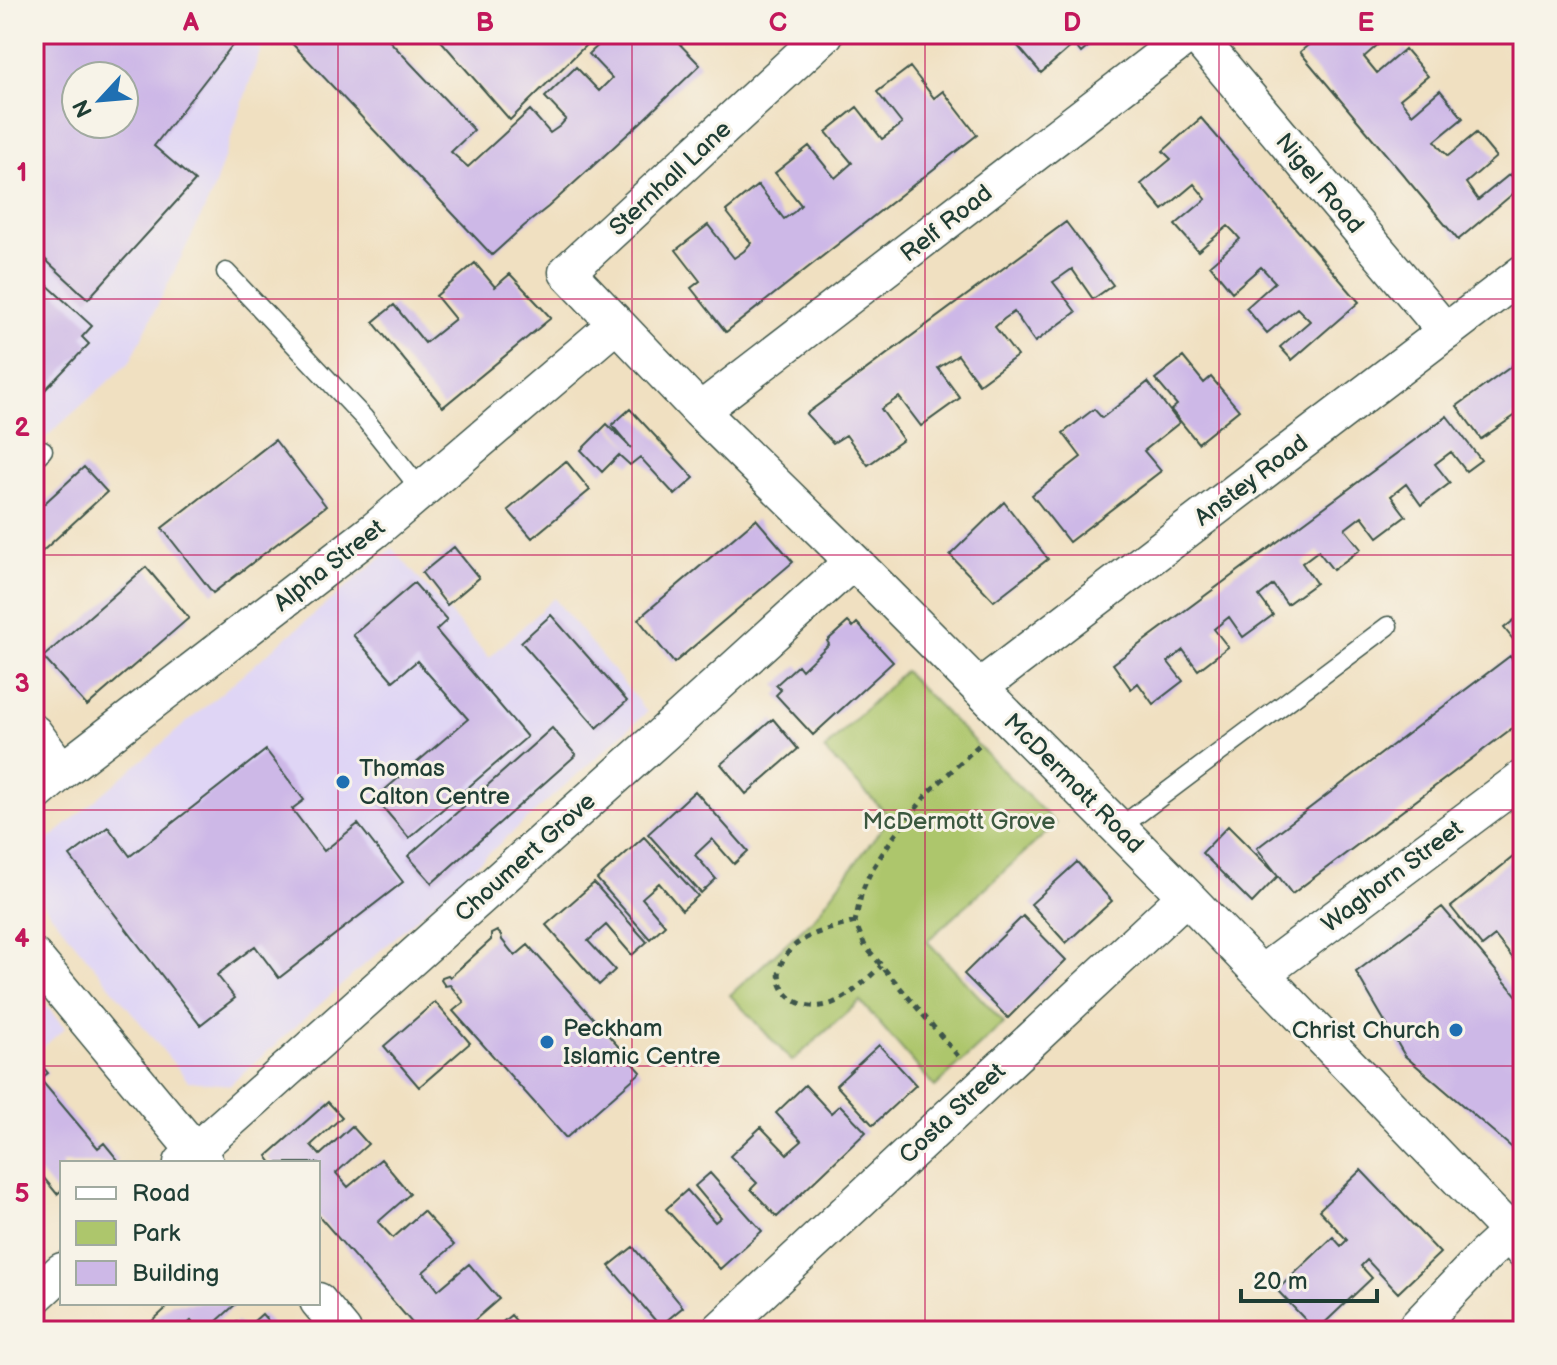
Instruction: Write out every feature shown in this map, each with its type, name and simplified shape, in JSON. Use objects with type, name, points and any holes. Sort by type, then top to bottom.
[{"type":"street","name":"Sternhall Lane","points":[[616,324],[567,272],[825,34]]},
{"type":"street","name":"Nigel Road","points":[[1192,34],[1446,332]]},
{"type":"street","name":"Relf Road","points":[[700,411],[1192,34]]},
{"type":"street","name":"Anstey Road","points":[[979,688],[1523,273]]},
{"type":"street","name":"McDermott Road","points":[[616,324],[1519,1234]]},
{"type":"street","name":"Alpha Street","points":[[34,795],[375,530],[616,324]]},
{"type":"street","name":"Choumert Grove","points":[[194,1159],[853,561]]},
{"type":"street","points":[[34,733],[62,771]]},
{"type":"street","name":"Waghorn Street","points":[[1261,974],[1516,797]]},
{"type":"street","name":"Costa Street","points":[[719,1331],[1186,896]]},
{"type":"street","points":[[34,957],[194,1159]]},
{"type":"street","points":[[1413,1331],[1486,1254],[1519,1234]]},
{"type":"street","points":[[34,1297],[60,1273]]},
{"type":"street","points":[[320,1303],[343,1331]]},
{"type":"lane","points":[[226,272],[364,418],[422,491]]},
{"type":"lane","points":[[1119,828],[1388,626]]},
{"type":"path","points":[[982,1084],[865,946],[855,922],[862,891],[892,839],[929,792],[1008,717]]},
{"type":"path","points":[[855,922],[807,937],[792,948],[780,963],[778,981],[788,998],[807,1007],[834,1003],[881,966]]},
{"type":"shaded area","points":[[34,34],[266,34],[212,194],[130,362],[34,448]]},
{"type":"shaded area","name":"Thomas Calton Centre","points":[[392,548],[489,658],[554,598],[647,712],[230,1085],[188,1081],[34,893],[34,852]]},
{"type":"shaded area","points":[[34,991],[65,1028],[34,1055]]},
{"type":"green space","name":"McDermott Grove","points":[[904,671],[1056,824],[927,941],[1004,1023],[935,1087],[860,1001],[792,1061],[730,995],[814,918],[890,817],[824,750]]},
{"type":"building","points":[[34,34],[241,34],[154,146],[195,181],[88,299],[34,249]]},
{"type":"building","points":[[283,34],[383,34],[474,130],[451,152],[468,167],[530,110],[550,133],[560,126],[566,119],[545,97],[576,67],[599,91],[612,78],[589,54],[604,40],[598,34],[670,34],[700,65],[492,255]]},
{"type":"building","points":[[435,34],[591,34],[594,37],[510,120]]},
{"type":"building","points":[[1030,34],[1103,34],[1081,53],[1074,44],[1041,73],[1017,45]]},
{"type":"building","points":[[1321,34],[1390,34],[1364,57],[1377,73],[1405,49],[1428,76],[1400,99],[1412,114],[1440,90],[1463,118],[1435,141],[1440,148],[1448,156],[1476,133],[1496,157],[1466,183],[1478,200],[1510,174],[1521,187],[1458,240],[1300,52]]},
{"type":"building","points":[[910,67],[934,98],[943,91],[977,135],[726,332],[691,288],[700,281],[676,250],[708,225],[734,258],[744,251],[751,243],[726,211],[758,185],[784,219],[794,212],[801,205],[775,173],[809,146],[835,178],[852,163],[826,132],[857,107],[882,139],[902,124],[877,92]]},
{"type":"building","points":[[1201,118],[1359,302],[1292,360],[1280,347],[1310,321],[1297,308],[1267,333],[1246,308],[1275,282],[1261,267],[1232,292],[1210,265],[1240,239],[1234,232],[1228,226],[1198,251],[1175,225],[1206,199],[1194,184],[1163,210],[1141,184],[1171,159],[1163,151]]},
{"type":"building","points":[[1066,222],[1113,285],[1093,299],[1072,269],[1053,282],[1076,312],[1035,342],[1014,312],[1004,319],[995,327],[1017,356],[979,384],[958,355],[938,368],[960,398],[921,426],[899,397],[881,409],[903,440],[868,465],[846,435],[833,443],[806,414]]},
{"type":"building","points":[[475,263],[495,287],[510,274],[551,318],[443,407],[373,322],[394,305],[425,343],[455,319],[436,296]]},
{"type":"building","points":[[34,273],[92,326],[82,337],[89,344],[44,391],[37,383],[34,386]]},
{"type":"building","points":[[1183,357],[1204,383],[1211,377],[1239,410],[1198,443],[1171,410],[1177,405],[1155,379]]},
{"type":"building","points":[[1523,358],[1523,410],[1481,439],[1457,406]]},
{"type":"building","points":[[1148,382],[1179,423],[1144,451],[1161,471],[1069,542],[1032,495],[1081,457],[1063,433],[1094,409],[1102,418]]},
{"type":"building","points":[[630,409],[694,478],[675,495],[640,457],[630,465],[619,455],[602,472],[581,450],[607,424],[631,448],[612,425]]},
{"type":"building","points":[[1447,416],[1481,460],[1466,471],[1451,452],[1435,464],[1450,483],[1421,505],[1406,484],[1391,496],[1406,516],[1378,537],[1362,516],[1345,529],[1361,549],[1333,570],[1318,551],[1302,563],[1316,583],[1287,604],[1273,585],[1259,596],[1273,615],[1243,637],[1229,617],[1214,629],[1228,647],[1198,670],[1183,650],[1168,662],[1183,681],[1153,704],[1138,683],[1131,689],[1113,664]]},
{"type":"building","points":[[275,440],[326,506],[213,593],[162,528]]},
{"type":"building","points":[[566,461],[590,490],[532,538],[508,510]]},
{"type":"building","points":[[84,467],[107,492],[34,559],[34,513]]},
{"type":"building","points":[[1004,502],[1048,559],[994,601],[950,555]]},
{"type":"building","points":[[756,519],[793,562],[674,663],[638,619]]},
{"type":"building","points":[[454,547],[479,578],[447,605],[422,573]]},
{"type":"building","points":[[146,567],[189,618],[87,706],[43,657]]},
{"type":"building","points":[[414,583],[447,620],[436,630],[527,737],[409,838],[375,798],[468,719],[417,661],[393,681],[353,635]]},
{"type":"building","points":[[1523,613],[1523,652],[1504,628]]},
{"type":"building","points":[[551,615],[627,701],[597,728],[521,642]]},
{"type":"building","points":[[848,622],[853,627],[857,623],[893,662],[813,735],[776,695],[781,690],[776,685],[798,665],[802,670]]},
{"type":"building","points":[[1510,656],[1517,666],[1523,661],[1523,720],[1292,894],[1257,848]]},
{"type":"building","points":[[773,719],[798,749],[746,794],[721,764]]},
{"type":"building","points":[[552,728],[576,755],[432,883],[408,856]]},
{"type":"building","points":[[266,750],[304,800],[292,809],[324,851],[358,824],[403,882],[279,978],[255,946],[217,975],[235,998],[200,1025],[70,856],[108,827],[130,856]]},
{"type":"building","points":[[695,791],[748,851],[734,864],[712,839],[695,855],[716,879],[701,893],[648,834]]},
{"type":"building","points":[[1228,826],[1278,876],[1252,903],[1202,853]]},
{"type":"building","points":[[644,837],[698,896],[682,910],[659,883],[642,898],[665,925],[650,939],[597,879]]},
{"type":"building","points":[[1518,853],[1523,860],[1523,971],[1495,936],[1482,946],[1451,907]]},
{"type":"building","points":[[1077,862],[1112,901],[1066,943],[1031,904]]},
{"type":"building","points":[[594,883],[647,942],[632,955],[606,925],[588,941],[615,970],[599,985],[546,925]]},
{"type":"building","name":"Christ Church","points":[[1442,907],[1523,1003],[1523,1147],[1517,1152],[1405,1056],[1356,972]]},
{"type":"building","points":[[1023,916],[1066,960],[1008,1018],[964,974]]},
{"type":"building","name":"Peckham Islamic Centre","points":[[497,931],[515,956],[528,945],[641,1072],[566,1138],[453,1011],[464,1002],[450,985],[445,986],[441,980],[448,975],[450,977]]},
{"type":"building","points":[[435,1002],[470,1043],[419,1087],[384,1046]]},
{"type":"building","points":[[879,1045],[916,1085],[873,1125],[836,1085]]},
{"type":"building","points":[[34,1057],[48,1073],[40,1079],[98,1148],[104,1143],[118,1160],[60,1161],[60,1192],[57,1194],[34,1166]]},
{"type":"building","points":[[805,1085],[831,1113],[840,1105],[866,1132],[777,1217],[751,1189],[757,1183],[730,1156],[761,1127],[787,1154],[802,1141],[776,1113]]},
{"type":"building","points":[[328,1102],[342,1117],[311,1145],[320,1155],[352,1126],[368,1144],[336,1173],[348,1187],[381,1159],[410,1194],[378,1222],[393,1238],[423,1211],[454,1245],[423,1272],[438,1290],[469,1264],[499,1299],[469,1325],[474,1331],[419,1331],[320,1217],[320,1161],[271,1161],[267,1156]]},
{"type":"building","points":[[1361,1170],[1440,1253],[1398,1293],[1367,1260],[1361,1266],[1372,1278],[1316,1331],[1277,1290],[1333,1237],[1341,1246],[1347,1240],[1319,1210]]},
{"type":"building","points":[[710,1173],[762,1231],[720,1269],[666,1209],[687,1190],[715,1222],[721,1217],[695,1186]]},
{"type":"building","points":[[633,1247],[683,1307],[660,1326],[609,1266]]},
{"type":"building","points":[[170,1305],[235,1305],[206,1331],[201,1331],[191,1321],[180,1331],[159,1331],[151,1322]]},
{"type":"building","points":[[262,1314],[277,1331],[228,1331],[237,1322],[244,1330]]},
{"type":"building","points":[[511,1315],[525,1331],[492,1331]]},
{"type":"place","name":"Thomas Calton Centre","points":[[343,782]]},
{"type":"place","name":"Christ Church","points":[[1456,1030]]},
{"type":"place","name":"Peckham Islamic Centre","points":[[547,1042]]}]
